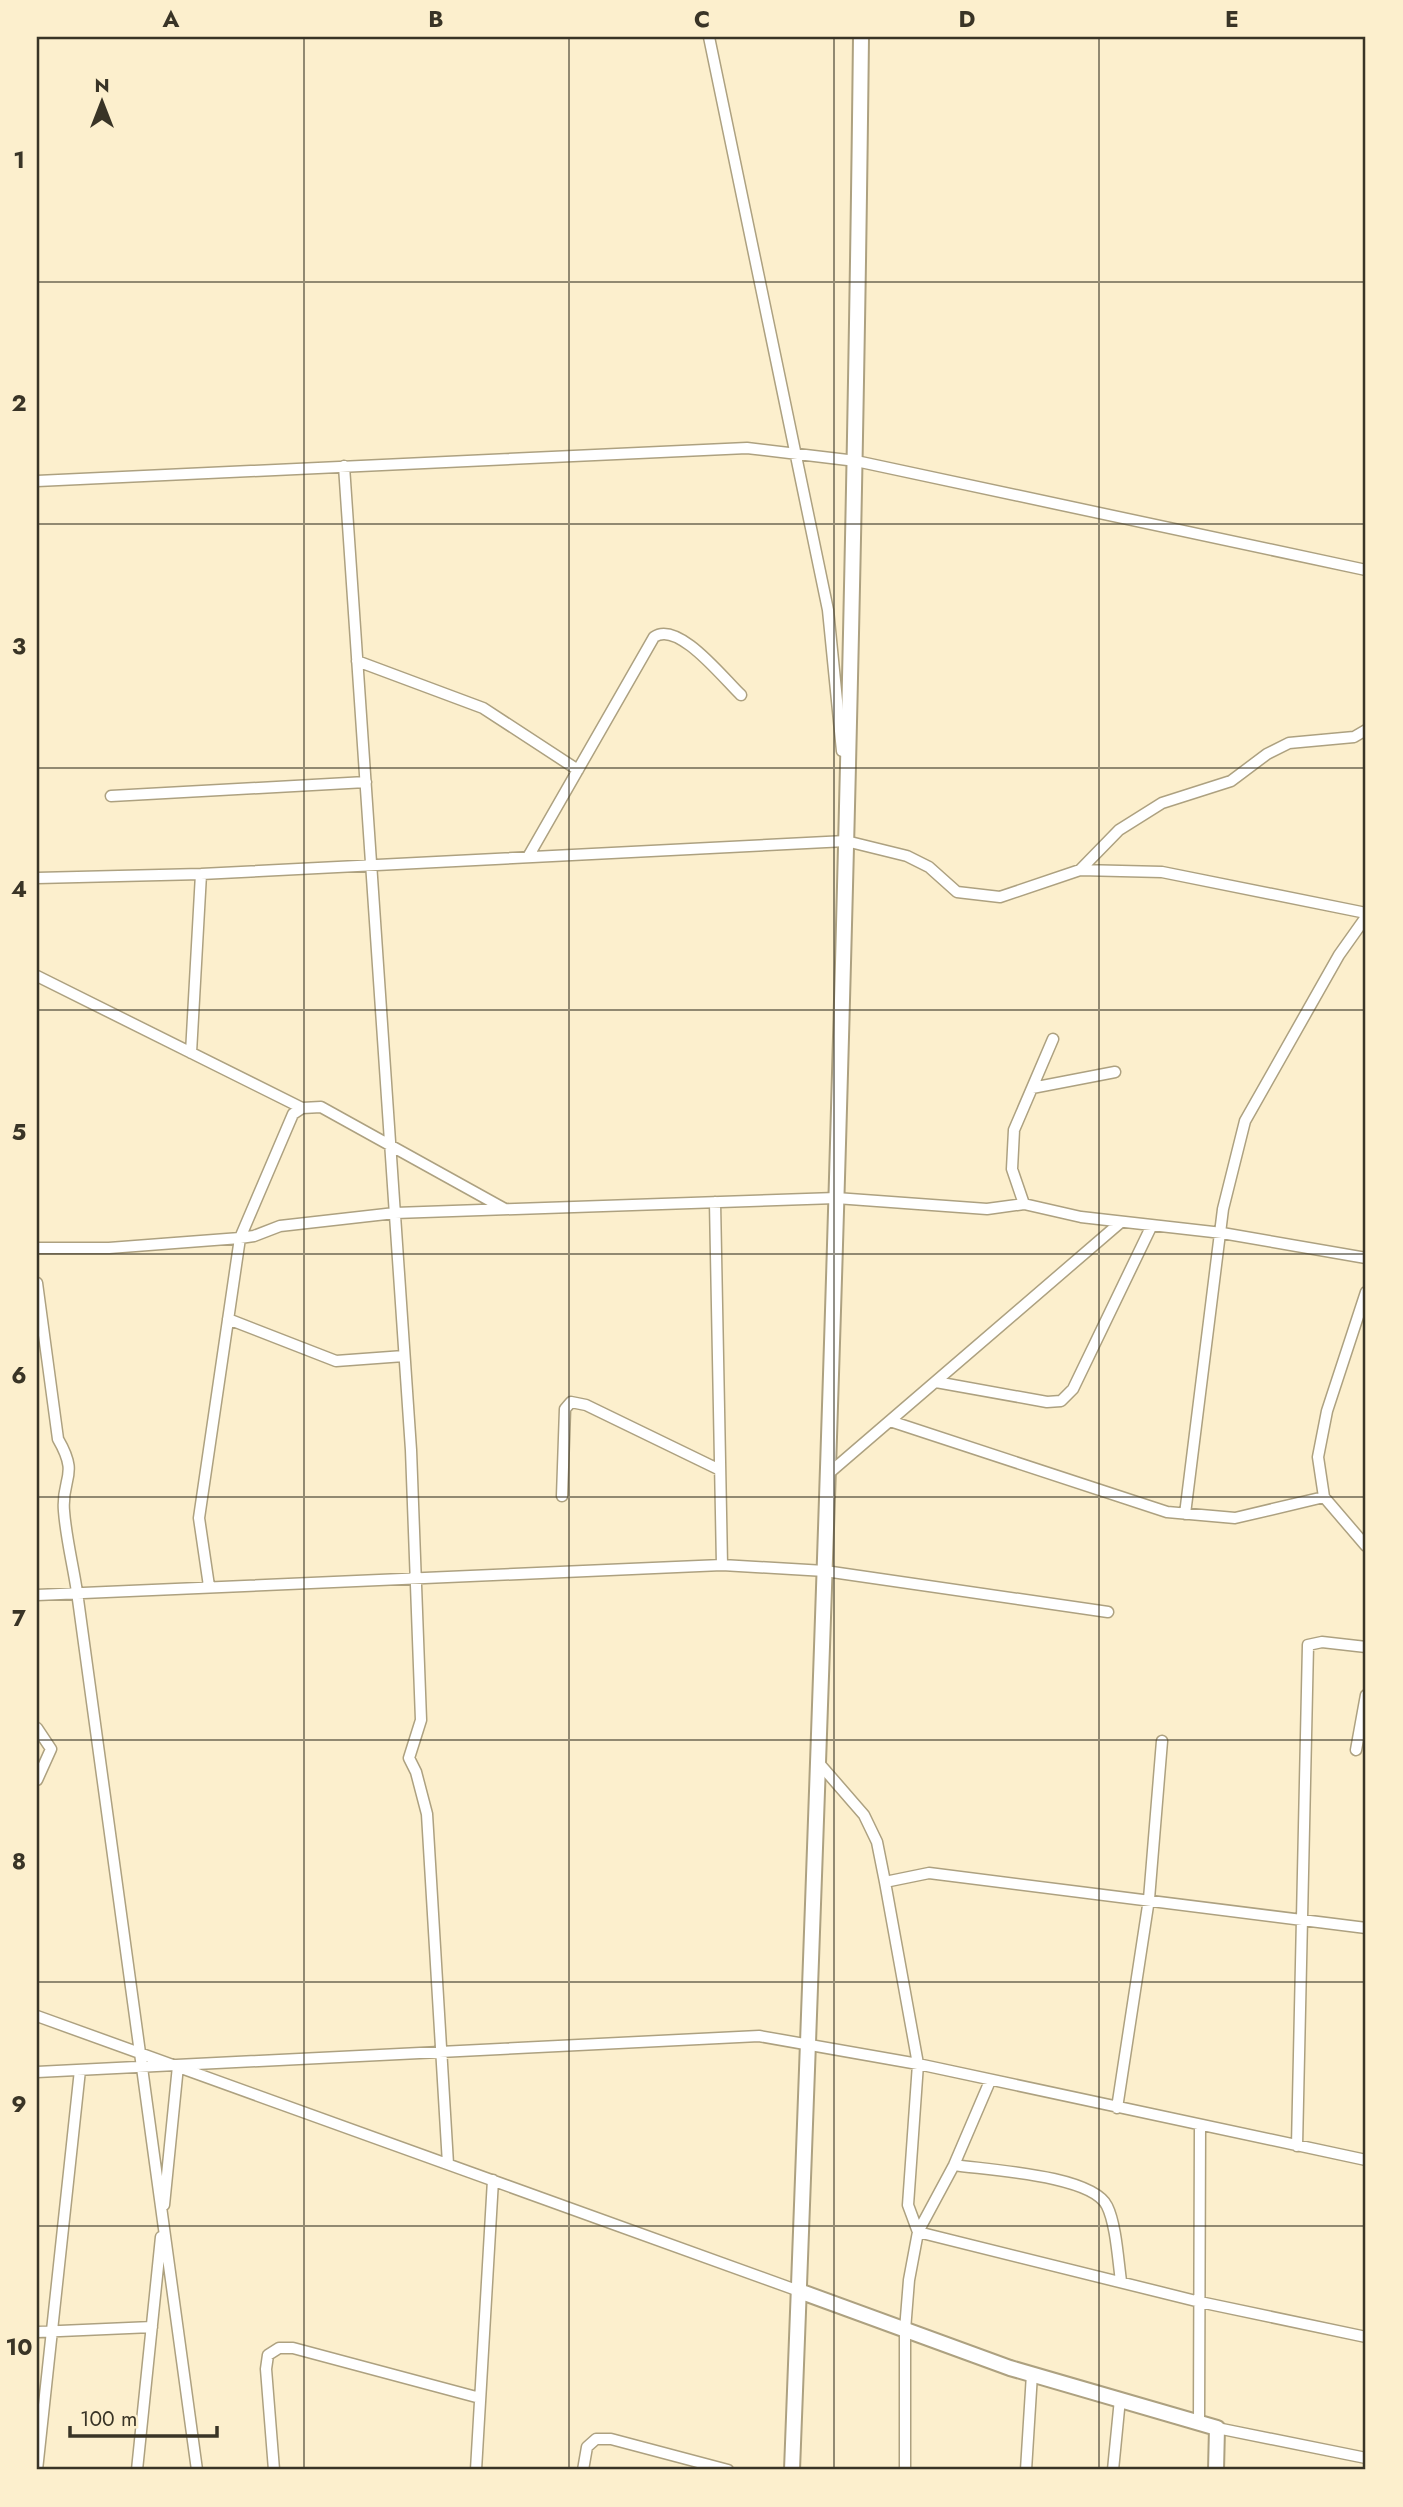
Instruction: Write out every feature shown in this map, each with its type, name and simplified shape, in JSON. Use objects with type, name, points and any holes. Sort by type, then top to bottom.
[{"type":"street","points":[[709,37],[828,610],[847,797]]},
{"type":"street","points":[[792,2470],[836,1198],[856,461],[861,37]]},
{"type":"street","points":[[37,481],[747,447],[856,461],[1366,569]]},
{"type":"street","points":[[344,466],[404,1356],[421,1720],[409,1758],[427,1814],[449,2164]]},
{"type":"street","points":[[528,857],[654,637],[660,632],[671,632],[683,639],[741,695]]},
{"type":"street","points":[[358,661],[483,708],[578,770]]},
{"type":"street","points":[[1080,870],[1119,830],[1162,803],[1231,781],[1267,754],[1289,743],[1354,737],[1366,730]]},
{"type":"street","points":[[111,796],[366,782]]},
{"type":"street","points":[[37,878],[201,874],[846,841],[907,856],[929,867],[957,892],[1000,897],[1080,870],[1162,872],[1366,915],[1333,965],[1245,1121],[1223,1209],[1185,1514]]},
{"type":"street","points":[[191,1053],[201,874]]},
{"type":"street","points":[[37,976],[302,1108],[321,1107],[505,1209]]},
{"type":"street","points":[[1024,1204],[1012,1170],[1014,1130],[1053,1039]]},
{"type":"street","points":[[1032,1088],[1115,1072]]},
{"type":"street","points":[[209,1586],[199,1518],[240,1238],[293,1114],[302,1108]]},
{"type":"street","points":[[37,1248],[109,1248],[240,1238],[254,1236],[280,1226],[395,1213],[836,1198],[986,1209],[1024,1204],[1081,1217],[1222,1233],[1366,1258]]},
{"type":"street","points":[[715,1202],[722,1565]]},
{"type":"street","points":[[828,1474],[1121,1222]]},
{"type":"street","points":[[936,1382],[1046,1402],[1061,1401],[1073,1389],[1152,1225]]},
{"type":"street","points":[[37,1283],[58,1439],[69,1459],[71,1473],[63,1508],[78,1592],[138,2052],[197,2470]]},
{"type":"street","points":[[1366,1292],[1326,1411],[1318,1457],[1324,1497],[1366,1546]]},
{"type":"street","points":[[228,1319],[336,1361],[404,1356]]},
{"type":"street","points":[[562,1496],[565,1409],[571,1402],[586,1405],[720,1470]]},
{"type":"street","points":[[890,1421],[1167,1512],[1235,1518],[1324,1497]]},
{"type":"street","points":[[37,1595],[722,1565],[825,1571],[1108,1612]]},
{"type":"street","points":[[1297,2146],[1303,1919],[1302,1802],[1308,1645],[1322,1642],[1366,1647]]},
{"type":"street","points":[[1356,1750],[1366,1695]]},
{"type":"street","points":[[37,1728],[51,1749],[37,1780]]},
{"type":"street","points":[[1117,2108],[1149,1899],[1162,1741]]},
{"type":"street","points":[[818,1762],[864,1815],[877,1842],[886,1882],[918,2064],[908,2205],[918,2232]]},
{"type":"street","points":[[886,1882],[929,1873],[1366,1928]]},
{"type":"street","points":[[37,2016],[1032,2374],[1217,2428],[1366,2458]]},
{"type":"street","points":[[37,2072],[759,2036],[918,2064],[1366,2160]]},
{"type":"street","points":[[137,2470],[178,2066]]},
{"type":"street","points":[[37,2470],[80,2070]]},
{"type":"street","points":[[905,2470],[905,2330],[908,2280],[918,2232],[954,2165],[990,2081]]},
{"type":"street","points":[[1199,2423],[1200,2125]]},
{"type":"street","points":[[954,2165],[1071,2183],[1094,2192],[1107,2206],[1122,2281]]},
{"type":"street","points":[[476,2470],[493,2180]]},
{"type":"street","points":[[918,2232],[1199,2302],[1366,2337]]},
{"type":"street","points":[[37,2332],[152,2327]]},
{"type":"street","points":[[274,2470],[266,2369],[268,2354],[279,2348],[293,2348],[480,2398]]},
{"type":"street","points":[[1026,2470],[1032,2374]]},
{"type":"street","points":[[1113,2470],[1120,2399]]},
{"type":"street","points":[[1216,2470],[1217,2428]]},
{"type":"street","points":[[583,2470],[587,2447],[596,2439],[611,2439],[728,2470]]}]
